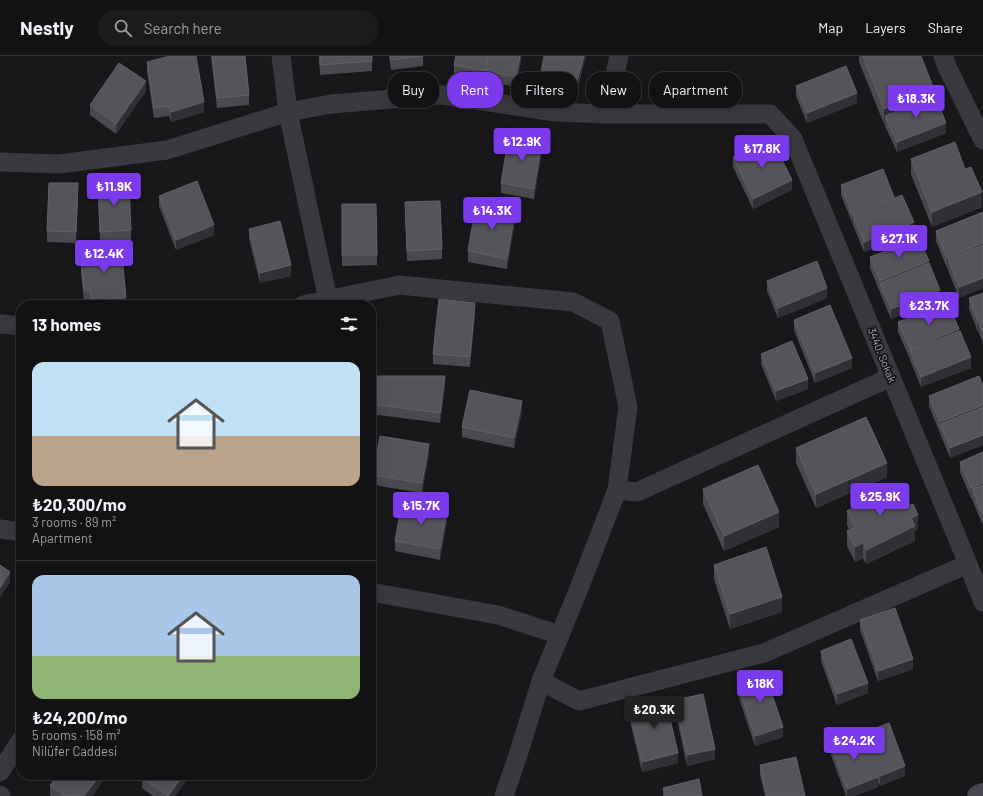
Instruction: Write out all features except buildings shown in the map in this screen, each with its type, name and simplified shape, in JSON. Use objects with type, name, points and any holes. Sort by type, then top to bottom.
[{"type":"street","points":[[281,56],[288,112],[328,300]]},
{"type":"street","points":[[0,162],[59,164],[167,150],[288,112],[331,104],[442,96],[555,112],[606,114],[619,56]]},
{"type":"street","points":[[944,56],[948,70],[983,140]]},
{"type":"street","name":"3440. Sokak","points":[[606,114],[770,114],[793,139],[983,602]]},
{"type":"street","points":[[336,300],[399,285],[573,302],[610,321],[628,407],[617,490],[541,681],[504,796]]},
{"type":"street","points":[[0,324],[16,326]]},
{"type":"street","points":[[617,490],[637,492],[891,377]]},
{"type":"street","points":[[0,529],[16,531]]},
{"type":"street","points":[[541,681],[580,701],[764,653],[968,564]]},
{"type":"street","points":[[376,593],[498,615],[560,635]]},
{"type":"street","points":[[0,772],[16,748]]},
{"type":"street","points":[[978,796],[983,794]]}]
